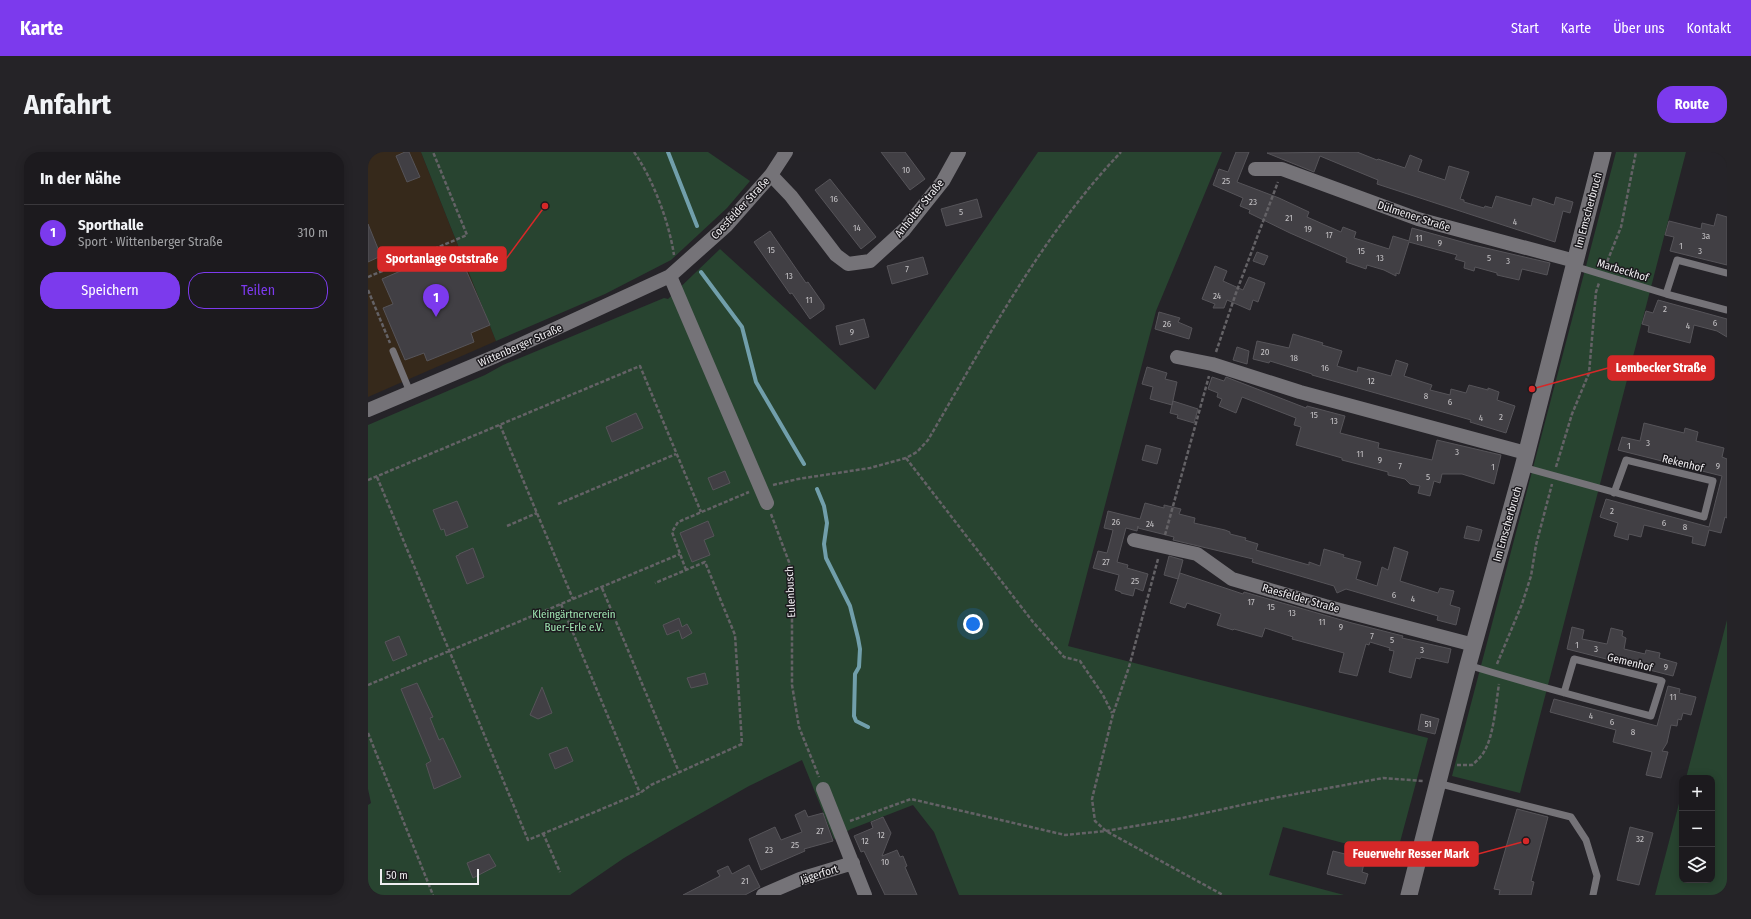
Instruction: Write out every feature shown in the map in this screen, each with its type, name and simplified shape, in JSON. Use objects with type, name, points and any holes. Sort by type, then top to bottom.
[{"type":"street","name":"Coesfelder Straße","points":[[670,276],[726,226],[771,175],[786,152]]},
{"type":"street","name":"Anholter Straße","points":[[771,175],[791,196],[836,255],[848,264],[870,261],[904,230],[943,181],[959,152]]},
{"type":"street","name":"Im Emscherbruch","points":[[1409,895],[1437,782],[1524,460],[1603,152]]},
{"type":"street","name":"Dülmener Straße","points":[[1255,170],[1282,170],[1418,219],[1574,264]]},
{"type":"street","name":"Wittenberger Straße","points":[[368,410],[496,356],[670,276]]},
{"type":"street","points":[[670,276],[768,503]]},
{"type":"street","points":[[1177,357],[1212,364],[1524,460]]},
{"type":"street","name":"Raesfelder Straße","points":[[1134,540],[1197,554],[1232,579],[1474,645]]},
{"type":"street","points":[[823,789],[865,895]]},
{"type":"street","name":"Jägerfort","points":[[763,895],[800,879],[853,863]]},
{"type":"lane","points":[[1666,294],[1677,260],[1727,273]]},
{"type":"lane","name":"Marbeckhof","points":[[1574,264],[1601,275],[1727,310]]},
{"type":"lane","points":[[393,351],[410,392]]},
{"type":"lane","name":"Rekenhof","points":[[1524,460],[1554,476],[1614,493],[1704,517],[1713,482],[1626,460],[1614,493]]},
{"type":"lane","name":"Gemenhof","points":[[1468,665],[1564,693],[1651,716],[1662,681],[1574,659],[1564,693]]},
{"type":"lane","points":[[1437,782],[1571,817],[1586,840],[1598,876],[1593,895]]},
{"type":"path","points":[[368,277],[467,235],[432,152]]},
{"type":"path","points":[[634,152],[642,164],[659,204],[671,240],[674,258],[670,276]]},
{"type":"path","points":[[686,570],[672,532],[678,522],[761,488],[798,479],[870,468],[906,458],[917,452],[928,440],[1007,305],[1049,240],[1097,177],[1121,152]]},
{"type":"path","points":[[1442,766],[1472,765],[1486,748],[1492,731],[1500,675],[1497,664],[1522,604],[1531,576],[1536,545],[1554,476],[1572,414],[1589,373],[1596,292],[1601,275],[1621,227],[1636,152]]},
{"type":"path","points":[[1223,895],[1106,831],[1095,821],[1092,799],[1113,714],[1162,547],[1212,364],[1236,292],[1282,170]]},
{"type":"path","points":[[368,290],[393,351]]},
{"type":"path","points":[[368,480],[640,366],[701,512]]},
{"type":"path","points":[[500,425],[573,599]]},
{"type":"path","points":[[558,504],[676,454]]},
{"type":"path","points":[[906,458],[1033,622],[1064,657],[1080,661],[1103,695],[1113,714]]},
{"type":"path","points":[[377,477],[528,840],[640,793],[651,785],[742,744],[735,634],[705,562],[656,583]]},
{"type":"path","name":"Eulenbusch","points":[[768,503],[789,562],[792,597],[792,685],[799,727],[823,789]]},
{"type":"path","points":[[507,526],[537,514]]},
{"type":"path","points":[[368,685],[680,554]]},
{"type":"path","points":[[602,588],[679,772]]},
{"type":"path","points":[[561,604],[640,793]]},
{"type":"path","points":[[368,733],[433,895]]},
{"type":"path","points":[[838,826],[911,799],[1065,835],[1106,831],[1182,818],[1274,798],[1384,778],[1437,782]]},
{"type":"path","points":[[543,833],[560,872]]},
{"type":"shaded area","points":[[368,152],[421,152],[496,341],[368,397]]},
{"type":"green space","points":[[421,152],[708,152],[750,181],[727,208],[671,260],[605,294],[496,341]]},
{"type":"green space","name":"Kleingärtnerverein Buer-Erle e.V.","points":[[1038,152],[1222,152],[1156,311],[1068,646],[1428,738],[1396,857],[1283,827],[1269,875],[1344,895],[959,895],[934,832],[913,805],[851,829],[834,839],[802,760],[749,786],[673,829],[624,858],[570,895],[375,895],[368,884],[368,805],[371,803],[368,789],[368,425],[485,375],[503,365],[664,298],[668,299],[720,249],[875,390]]},
{"type":"green space","points":[[1616,152],[1686,152],[1520,793],[1452,776]]},
{"type":"green space","points":[[1727,620],[1727,895],[1655,895],[1679,803],[1679,883],[1715,883],[1715,775],[1687,775]]},
{"type":"building","points":[[409,152],[420,177],[407,182],[396,156]]},
{"type":"building","points":[[881,152],[905,152],[925,179],[910,190]]},
{"type":"building","points":[[1236,152],[1249,152],[1237,182],[1279,198],[1309,212],[1307,217],[1341,232],[1343,227],[1356,232],[1354,238],[1389,249],[1393,236],[1409,241],[1412,228],[1473,245],[1550,263],[1547,275],[1522,269],[1519,280],[1497,275],[1497,273],[1475,267],[1474,271],[1464,268],[1465,262],[1455,259],[1457,255],[1409,242],[1399,274],[1396,273],[1396,276],[1384,270],[1367,265],[1366,269],[1346,262],[1347,258],[1249,213],[1250,210],[1240,206],[1243,198],[1213,185],[1219,169],[1228,172]]},
{"type":"building","points":[[1357,152],[1377,160],[1378,159],[1405,168],[1410,155],[1422,160],[1418,171],[1445,180],[1449,166],[1469,172],[1460,199],[1464,200],[1464,202],[1484,208],[1485,206],[1492,208],[1496,196],[1531,206],[1533,198],[1554,205],[1556,197],[1573,202],[1570,213],[1563,211],[1555,242],[1377,184],[1378,180],[1320,156],[1314,172],[1267,153]]},
{"type":"building","points":[[830,179],[876,237],[861,249],[815,190]]},
{"type":"building","points":[[977,199],[982,217],[946,226],[941,209]]},
{"type":"building","points":[[1717,214],[1727,217],[1727,265],[1670,251],[1674,237],[1665,235],[1669,221],[1701,229],[1702,223],[1714,226]]},
{"type":"building","points":[[368,224],[381,256],[368,262]]},
{"type":"building","points":[[770,231],[806,283],[808,282],[824,305],[824,309],[810,319],[792,293],[790,294],[754,242]]},
{"type":"building","points":[[456,247],[490,325],[471,333],[474,342],[427,361],[424,353],[405,360],[383,308],[393,304],[382,279]]},
{"type":"building","points":[[1257,252],[1268,256],[1264,265],[1253,261]]},
{"type":"building","points":[[923,257],[928,274],[892,284],[887,266]]},
{"type":"building","points":[[1215,266],[1227,271],[1223,281],[1243,290],[1249,277],[1265,283],[1258,302],[1253,300],[1250,310],[1227,300],[1224,308],[1213,308],[1215,304],[1202,299]]},
{"type":"building","points":[[1658,300],[1727,319],[1727,337],[1717,331],[1694,325],[1690,343],[1648,332],[1649,326],[1642,324],[1646,311],[1653,313]]},
{"type":"building","points":[[1159,312],[1180,318],[1178,322],[1192,328],[1189,339],[1155,329]]},
{"type":"building","points":[[864,319],[869,337],[840,345],[836,326]]},
{"type":"building","points":[[1293,334],[1323,343],[1322,345],[1342,351],[1337,366],[1357,372],[1358,367],[1391,376],[1396,360],[1408,364],[1404,376],[1432,385],[1430,390],[1450,395],[1451,389],[1466,393],[1469,385],[1488,390],[1488,388],[1499,392],[1497,400],[1515,406],[1506,433],[1470,422],[1471,420],[1312,375],[1270,361],[1269,363],[1253,359],[1257,341],[1289,348]]},
{"type":"building","points":[[1237,347],[1249,351],[1247,364],[1233,360]]},
{"type":"building","points":[[1147,367],[1167,373],[1165,379],[1177,382],[1172,405],[1150,399],[1153,387],[1142,384]]},
{"type":"building","points":[[1212,377],[1224,381],[1226,377],[1306,408],[1307,406],[1345,416],[1340,433],[1379,443],[1378,448],[1432,460],[1437,440],[1501,455],[1494,484],[1462,474],[1442,474],[1440,483],[1434,481],[1430,496],[1418,493],[1420,486],[1410,484],[1405,479],[1388,475],[1388,472],[1342,460],[1342,458],[1296,445],[1301,427],[1294,425],[1296,418],[1242,397],[1236,413],[1219,406],[1222,399],[1217,397],[1218,393],[1208,389]]},
{"type":"building","points":[[1173,401],[1198,409],[1194,423],[1177,418],[1178,415],[1170,413]]},
{"type":"building","points":[[636,413],[643,428],[612,442],[606,427]]},
{"type":"building","points":[[1644,423],[1684,433],[1685,428],[1698,432],[1696,441],[1724,448],[1722,457],[1727,459],[1727,518],[1725,517],[1721,533],[1709,530],[1705,546],[1692,543],[1693,537],[1644,525],[1641,537],[1629,534],[1628,540],[1614,536],[1618,523],[1600,517],[1606,499],[1709,527],[1722,476],[1618,450],[1622,437],[1640,441]]},
{"type":"building","points":[[1146,445],[1161,449],[1157,464],[1142,460]]},
{"type":"building","points":[[725,471],[730,483],[713,490],[708,478]]},
{"type":"building","points":[[457,501],[468,527],[446,536],[444,529],[441,530],[433,510]]},
{"type":"building","points":[[1145,503],[1164,508],[1164,505],[1181,509],[1179,514],[1195,518],[1194,523],[1225,530],[1230,532],[1230,534],[1246,538],[1245,540],[1258,544],[1256,550],[1309,565],[1309,562],[1320,566],[1324,549],[1344,555],[1343,557],[1361,562],[1356,579],[1377,586],[1382,567],[1388,570],[1394,547],[1408,552],[1400,581],[1438,593],[1440,588],[1454,591],[1450,605],[1460,608],[1456,625],[1437,620],[1438,616],[1346,589],[1337,593],[1334,586],[1252,562],[1253,559],[1173,540],[1174,537],[1138,528],[1138,526],[1137,531],[1126,528],[1117,562],[1128,565],[1127,568],[1148,574],[1143,591],[1135,588],[1133,596],[1121,593],[1115,590],[1119,575],[1093,568],[1098,551],[1107,553],[1110,542],[1113,530],[1104,528],[1108,511],[1140,519]]},
{"type":"building","points":[[708,521],[714,536],[704,540],[710,555],[692,562],[680,533]]},
{"type":"building","points":[[1467,526],[1482,530],[1479,541],[1464,538]]},
{"type":"building","points":[[473,548],[484,577],[467,584],[456,556]]},
{"type":"building","points":[[1169,556],[1183,560],[1178,579],[1164,575]]},
{"type":"building","points":[[1180,573],[1243,594],[1244,592],[1403,636],[1402,638],[1451,649],[1448,663],[1421,657],[1420,659],[1416,658],[1411,678],[1399,675],[1389,672],[1394,651],[1389,650],[1390,648],[1370,642],[1369,645],[1366,644],[1357,676],[1339,672],[1344,653],[1292,639],[1293,637],[1265,628],[1262,637],[1234,629],[1233,630],[1217,625],[1221,614],[1187,603],[1185,608],[1170,603]]},
{"type":"building","points":[[679,618],[682,627],[687,624],[692,633],[682,639],[679,630],[667,635],[663,625]]},
{"type":"building","points":[[1572,627],[1584,630],[1582,639],[1607,644],[1611,628],[1623,631],[1622,636],[1626,638],[1624,649],[1645,654],[1646,650],[1660,653],[1659,658],[1677,663],[1673,676],[1567,649]]},
{"type":"building","points":[[399,636],[407,655],[393,661],[385,642]]},
{"type":"building","points":[[705,673],[708,684],[691,688],[687,678]]},
{"type":"building","points":[[417,683],[433,717],[430,718],[439,740],[443,738],[461,777],[434,789],[426,764],[431,761],[401,689]]},
{"type":"building","points":[[1668,686],[1680,689],[1679,693],[1696,697],[1691,715],[1683,713],[1681,720],[1678,719],[1677,726],[1671,725],[1667,743],[1662,751],[1668,752],[1661,778],[1646,775],[1652,752],[1613,742],[1616,730],[1550,712],[1554,699],[1657,726]]},
{"type":"building","points":[[542,687],[552,713],[538,719],[530,715]]},
{"type":"building","points":[[1421,714],[1439,719],[1435,734],[1418,730]]},
{"type":"building","points":[[567,747],[573,761],[555,769],[549,754]]},
{"type":"building","points":[[1517,809],[1548,817],[1531,881],[1534,882],[1531,895],[1499,895],[1500,890],[1494,889]]},
{"type":"building","points":[[805,810],[808,817],[823,813],[833,841],[804,849],[805,851],[761,870],[749,839],[775,827],[781,840],[802,832],[795,815]]},
{"type":"building","points":[[883,817],[891,833],[882,856],[897,850],[900,857],[903,856],[907,866],[905,867],[917,895],[885,895],[864,851],[861,852],[854,836],[873,828],[871,822]]},
{"type":"building","points":[[1630,827],[1653,833],[1639,885],[1617,880]]},
{"type":"building","points":[[1333,851],[1365,859],[1362,872],[1368,874],[1365,884],[1327,874]]},
{"type":"building","points":[[489,854],[496,866],[473,878],[467,863]]},
{"type":"building","points":[[749,865],[760,887],[745,895],[683,895],[720,876],[717,871],[728,866],[732,874]]},
{"type":"waterway","points":[[668,152],[697,226]]},
{"type":"waterway","points":[[701,272],[742,327],[756,382],[804,464]]},
{"type":"waterway","points":[[817,489],[824,506],[827,523],[824,544],[826,558],[850,606],[860,649],[859,667],[855,674],[854,716],[856,721],[868,727]]},
{"type":"place","name":"Sportanlage Oststraße","points":[[545,206]]},
{"type":"place","name":"Sporthalle","points":[[436,317]]},
{"type":"place","name":"Lembecker Straße","points":[[1532,389]]},
{"type":"place","name":"Feuerwehr Resser Mark","points":[[1526,841]]}]
